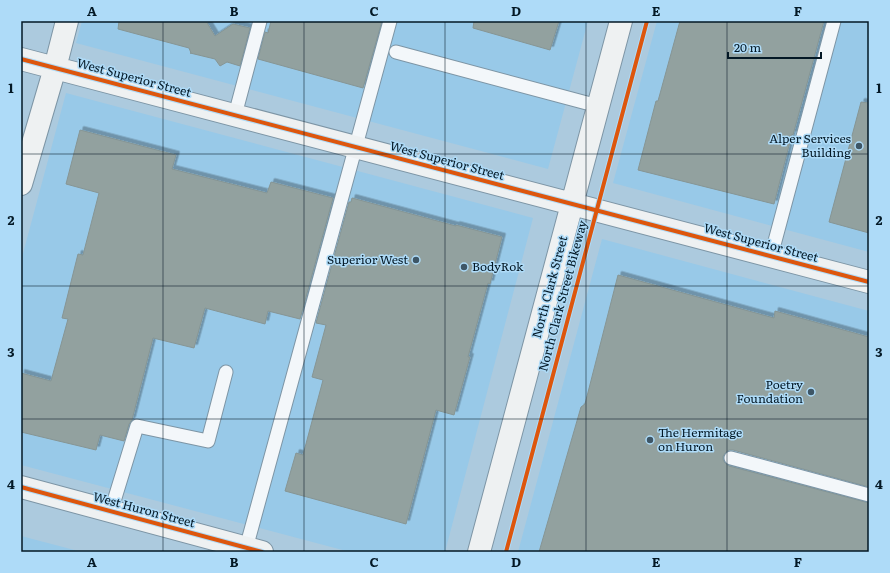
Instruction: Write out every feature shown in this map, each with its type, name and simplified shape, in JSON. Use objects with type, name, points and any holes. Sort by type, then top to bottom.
[{"type":"street","points":[[21,184],[55,68],[67,21]]},
{"type":"street","name":"North Clark Street","points":[[479,552],[621,21]]},
{"type":"street","name":"West Superior Street","points":[[21,59],[869,282]]},
{"type":"street","name":"West Huron Street","points":[[21,487],[251,551]]},
{"type":"lane","points":[[235,115],[260,21]]},
{"type":"lane","points":[[251,551],[390,21]]},
{"type":"lane","points":[[771,256],[834,21]]},
{"type":"lane","points":[[396,52],[598,106]]},
{"type":"lane","points":[[111,511],[137,426],[208,441],[226,372]]},
{"type":"lane","points":[[731,458],[869,495]]},
{"type":"shaded area","points":[[82,21],[588,21],[548,169],[76,43]]},
{"type":"shaded area","points":[[657,21],[869,21],[869,252],[613,183]]},
{"type":"shaded area","points":[[66,93],[533,218],[445,552],[350,552],[21,465],[21,261]]},
{"type":"shaded area","points":[[602,239],[869,311],[869,552],[518,552]]},
{"type":"shaded area","points":[[21,536],[82,552],[21,552]]},
{"type":"building","points":[[119,21],[206,21],[215,36],[233,24],[250,28],[240,66],[227,62],[220,66],[215,59],[190,53],[189,48],[118,29]]},
{"type":"building","points":[[271,21],[382,21],[363,88],[258,59],[265,32],[268,33]]},
{"type":"building","points":[[474,21],[559,21],[550,50],[473,28]]},
{"type":"building","points":[[680,21],[824,21],[774,204],[638,170],[656,101],[658,101]]},
{"type":"building","name":"Alper Services Building","points":[[861,102],[869,103],[869,233],[829,222]]},
{"type":"building","points":[[80,130],[176,155],[172,169],[267,193],[271,182],[333,198],[300,319],[268,311],[265,324],[205,308],[194,348],[153,338],[132,420],[129,424],[124,441],[100,435],[96,450],[21,432],[21,373],[51,381],[68,319],[62,318],[78,254],[83,255],[99,193],[66,184]]},
{"type":"building","points":[[352,198],[502,237],[490,284],[488,283],[468,357],[470,357],[454,415],[436,410],[406,524],[285,491],[296,453],[303,455],[323,380],[312,377],[326,325],[316,323],[349,202],[351,202]]},
{"type":"building","points":[[618,275],[774,318],[775,311],[869,337],[869,487],[733,450],[726,452],[723,456],[723,460],[729,466],[869,503],[869,552],[539,552],[581,407],[585,404]]},
{"type":"cycle path","name":"North Clark Street Bikeway","points":[[506,552],[647,21]]},
{"type":"cycle path","points":[[21,59],[869,282]]},
{"type":"cycle path","points":[[21,487],[262,552]]},
{"type":"place","name":"Alper Services Building","points":[[859,146]]},
{"type":"place","name":"Superior West","points":[[416,260]]},
{"type":"place","name":"BodyRok","points":[[464,267]]},
{"type":"place","name":"Poetry Foundation","points":[[811,392]]},
{"type":"place","name":"The Hermitage on Huron","points":[[650,440]]}]
